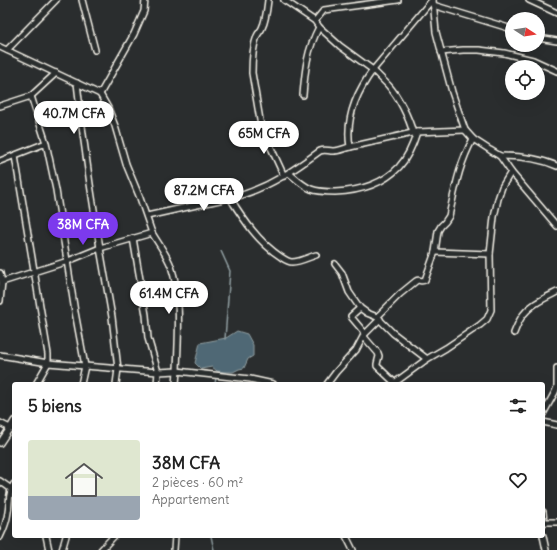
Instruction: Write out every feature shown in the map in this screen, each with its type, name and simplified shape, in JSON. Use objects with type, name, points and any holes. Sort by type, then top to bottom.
[{"type":"street","points":[[7,50],[56,0]]},
{"type":"street","points":[[82,0],[95,50]]},
{"type":"street","points":[[100,94],[134,34],[144,11],[145,0]]},
{"type":"street","points":[[268,0],[264,24],[255,43],[252,73],[261,126],[284,176]]},
{"type":"street","points":[[284,0],[315,21],[319,27],[340,46],[389,85],[415,132],[410,150],[399,167],[388,177],[370,186],[344,192],[321,192],[310,189],[289,173]]},
{"type":"street","points":[[315,21],[324,10],[398,0]]},
{"type":"street","points":[[529,0],[557,13]]},
{"type":"street","points":[[433,2],[505,27]]},
{"type":"street","points":[[433,2],[436,32],[452,92],[465,130],[473,139],[500,156],[511,172],[557,226]]},
{"type":"street","points":[[350,147],[348,135],[349,123],[355,100],[363,84],[372,70],[433,2]]},
{"type":"street","points":[[303,95],[308,55],[319,27]]},
{"type":"street","points":[[545,39],[557,42]]},
{"type":"street","points":[[0,46],[100,94],[108,108],[126,164],[147,216],[152,233],[170,264],[174,278],[178,309],[176,382]]},
{"type":"street","points":[[441,52],[479,50],[504,53],[533,60],[557,71]]},
{"type":"street","points":[[0,106],[31,96],[56,73]]},
{"type":"street","points":[[77,83],[100,248],[112,317],[118,369],[116,382]]},
{"type":"street","points":[[31,96],[46,143],[56,190],[85,366],[81,382]]},
{"type":"street","points":[[147,216],[230,198],[256,190],[284,176],[323,150],[332,151],[415,132],[465,130]]},
{"type":"street","points":[[328,382],[356,350],[364,335],[400,294],[416,280],[425,280],[435,252],[438,231],[449,216],[461,164],[473,139]]},
{"type":"street","points":[[0,161],[46,143]]},
{"type":"street","points":[[15,156],[47,343],[48,363],[37,382]]},
{"type":"street","points":[[500,156],[520,156],[557,166]]},
{"type":"street","points":[[397,382],[427,359],[464,337],[487,319],[491,310],[490,254],[494,217],[502,187],[511,172]]},
{"type":"street","points":[[230,198],[242,218],[260,240],[273,252],[285,260],[292,262],[316,255]]},
{"type":"street","points":[[2,282],[68,261],[100,248],[152,233]]},
{"type":"street","points":[[133,238],[146,315],[148,338],[158,372],[157,382]]},
{"type":"street","points":[[435,252],[490,254]]},
{"type":"street","points":[[335,264],[342,273],[349,292],[360,308],[378,318],[393,333],[427,359]]},
{"type":"street","points":[[0,273],[2,282],[0,301]]},
{"type":"street","points":[[514,333],[528,309],[557,292]]},
{"type":"street","points":[[360,308],[351,317],[363,331],[365,338],[378,353],[379,356],[377,366],[392,382]]},
{"type":"street","points":[[0,355],[48,363],[158,372],[177,371],[258,382]]},
{"type":"street","points":[[545,410],[555,392],[557,368]]},
{"type":"street","points":[[545,422],[557,425]]},
{"type":"street","points":[[0,423],[12,429],[0,443]]},
{"type":"street","points":[[0,481],[12,490],[6,524],[0,537]]},
{"type":"street","points":[[545,522],[557,522]]},
{"type":"street","points":[[47,538],[50,550]]},
{"type":"street","points":[[62,550],[65,538]]},
{"type":"street","points":[[101,550],[112,538]]},
{"type":"street","points":[[174,550],[175,538]]},
{"type":"street","points":[[347,538],[353,550]]},
{"type":"street","points":[[543,538],[546,550]]},
{"type":"water","points":[[237,331],[247,334],[253,345],[253,356],[248,359],[244,368],[233,372],[226,372],[217,371],[212,367],[201,369],[195,363],[200,343],[226,338]]},
{"type":"waterway","points":[[221,251],[230,271],[225,339]]},
{"type":"waterway","points":[[215,382],[216,377]]},
{"type":"waterway","points":[[211,538],[214,550]]}]
